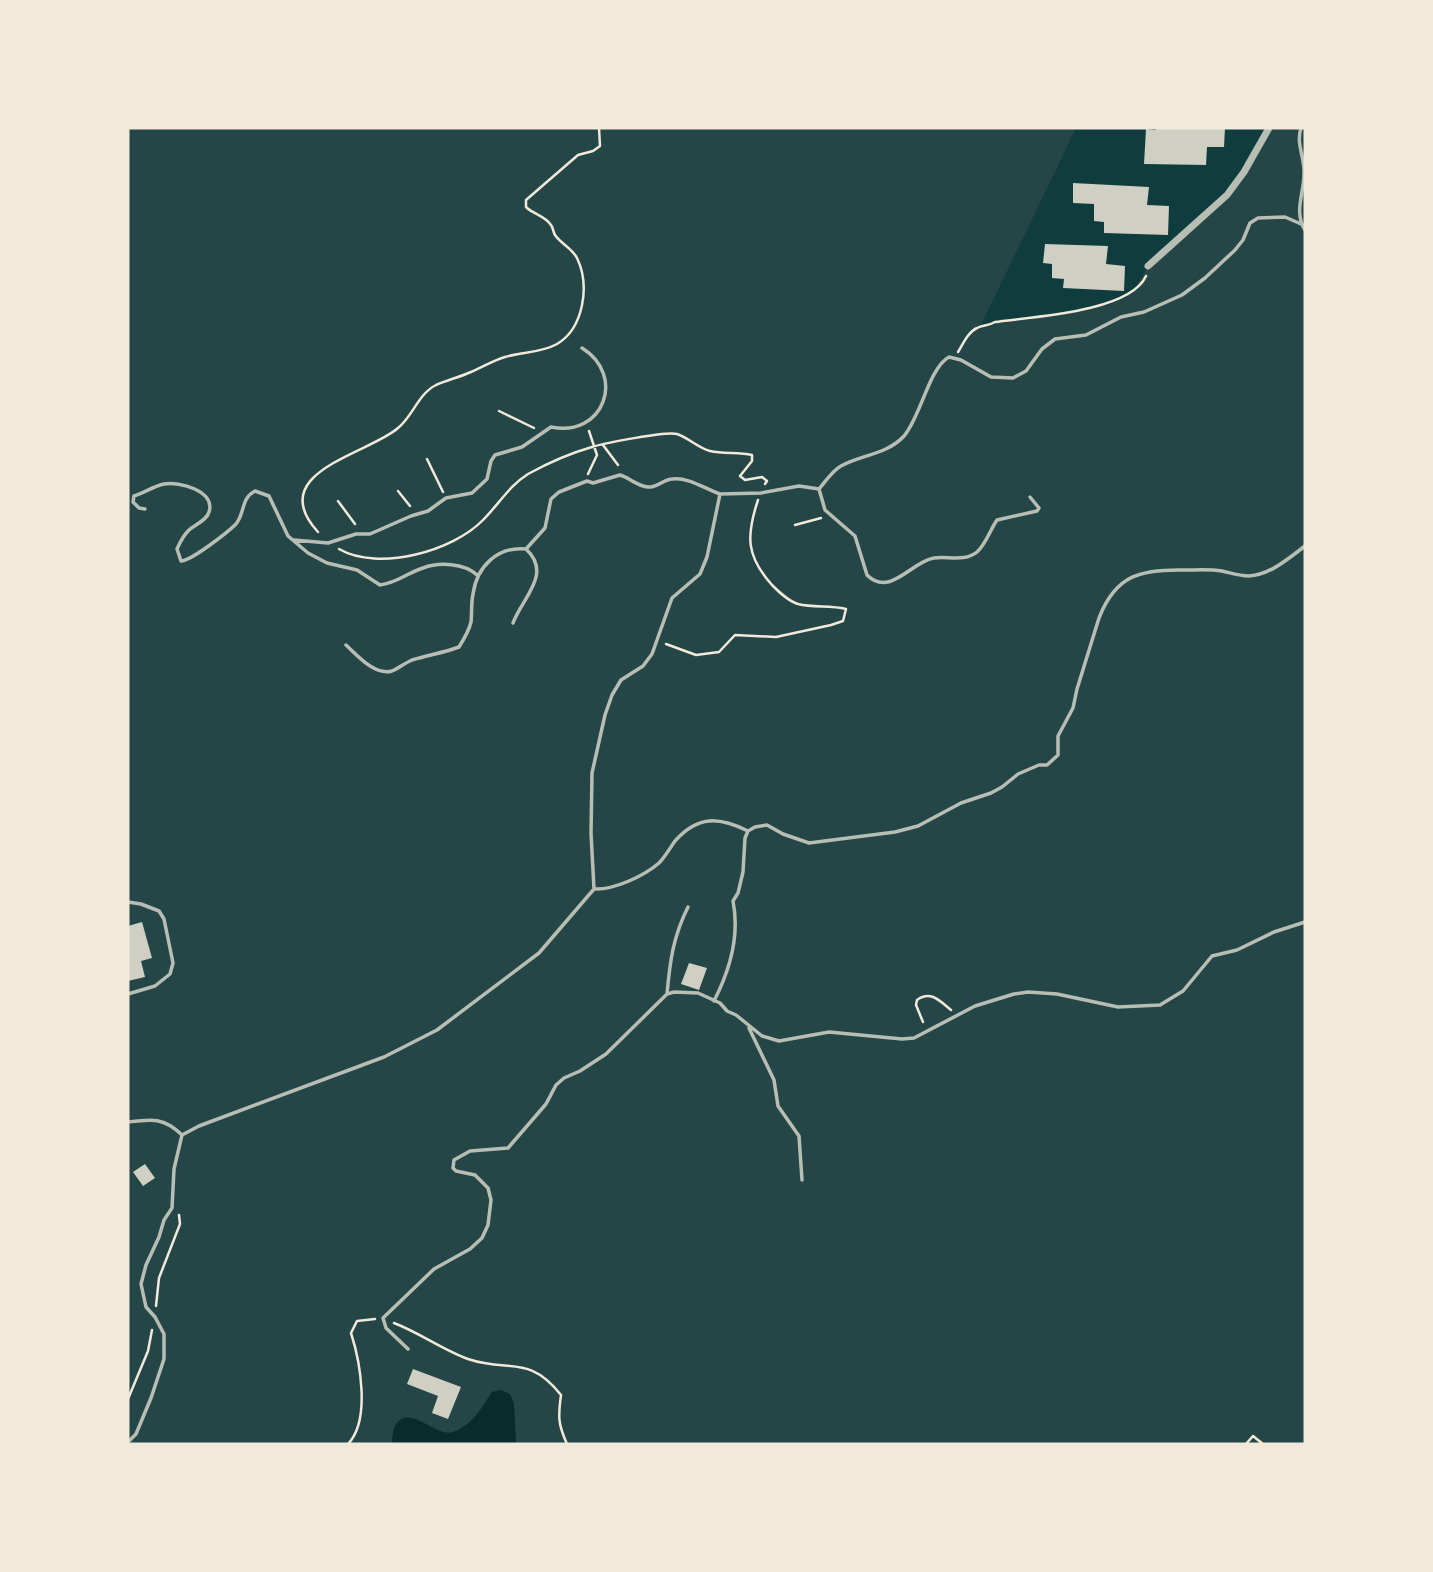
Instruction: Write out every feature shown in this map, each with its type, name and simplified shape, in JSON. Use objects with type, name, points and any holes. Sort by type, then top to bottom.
[{"type":"street","points":[[1148,266],[1227,194],[1244,172],[1269,128]]},
{"type":"lane","points":[[1301,128],[1299,143],[1304,173],[1299,210],[1301,224],[1305,230]]},
{"type":"lane","points":[[819,489],[830,475],[843,465],[881,451],[900,440],[918,413],[930,383],[945,359],[954,357],[991,377],[1013,378],[1026,371],[1049,342],[1064,337],[1086,335],[1121,317],[1144,312],[1182,295],[1235,250],[1243,240],[1250,223],[1258,218],[1285,217],[1301,224]]},
{"type":"lane","points":[[294,540],[328,543],[356,534],[370,534],[434,508],[446,498],[472,493],[487,479],[495,455],[522,447],[551,428],[561,430],[586,424],[597,413],[607,390],[598,361],[582,348]]},
{"type":"lane","points":[[346,645],[369,665],[383,672],[459,647],[471,621],[472,593],[477,575],[498,554],[526,549],[545,528],[551,499],[559,492],[587,481],[593,483],[620,475],[652,487],[674,478],[720,494],[761,493],[799,486],[819,489]]},
{"type":"lane","points":[[145,509],[135,506],[134,496],[167,483],[201,492],[207,497],[210,510],[208,515],[188,531],[177,549],[181,561],[193,558],[236,523],[244,501],[254,491],[270,496],[288,536],[315,558],[357,570],[380,585],[395,582],[430,566],[464,566],[477,575]]},
{"type":"lane","points":[[819,489],[825,510],[855,536],[867,575],[875,580],[888,582],[902,578],[933,558],[971,556],[998,520],[1040,508],[1030,497]]},
{"type":"lane","points":[[128,1442],[136,1434],[164,1359],[164,1334],[146,1307],[141,1284],[164,1220],[172,1208],[174,1169],[182,1135],[199,1126],[384,1057],[436,1030],[539,953],[594,889],[590,833],[592,773],[605,715],[621,680],[643,666],[652,654],[673,598],[700,574],[707,556],[720,494]]},
{"type":"lane","points":[[714,1001],[735,941],[733,901],[738,893],[743,872],[743,844],[748,831],[760,824],[767,825],[809,843],[895,831],[918,826],[961,803],[1002,788],[1018,774],[1029,768],[1047,765],[1058,755],[1058,736],[1073,708],[1103,606],[1118,587],[1139,573],[1153,569],[1256,575],[1290,558],[1305,547]]},
{"type":"lane","points":[[513,623],[536,584],[535,559],[526,549]]},
{"type":"lane","points":[[594,889],[608,889],[659,863],[677,839],[695,824],[727,821],[748,831]]},
{"type":"lane","points":[[128,902],[159,911],[164,919],[173,963],[170,974],[155,986],[128,994]]},
{"type":"lane","points":[[667,995],[667,970],[679,925],[688,906]]},
{"type":"lane","points":[[408,1349],[386,1328],[383,1318],[425,1277],[470,1249],[485,1232],[490,1209],[488,1188],[475,1175],[456,1171],[453,1168],[454,1160],[474,1150],[499,1150],[508,1147],[547,1104],[556,1085],[606,1054],[667,995],[674,992],[698,993],[714,1001],[762,1036],[779,1041],[829,1032],[914,1038],[993,999],[1028,992],[1057,994],[1118,1007],[1160,1005],[1183,991],[1212,956],[1237,950],[1274,932],[1305,922]]},
{"type":"lane","points":[[748,1026],[774,1080],[778,1105],[799,1136],[802,1180]]},
{"type":"lane","points":[[128,1122],[152,1118],[173,1125],[182,1135]]},
{"type":"path","points":[[599,128],[600,146],[578,155],[526,200],[526,207],[551,224],[555,235],[578,259],[583,299],[579,317],[569,334],[557,344],[503,357],[435,386],[424,394],[399,428],[386,437],[333,461],[312,480],[304,492],[303,508],[309,522],[328,543],[344,552],[370,559],[392,559],[425,552],[463,535],[483,520],[504,493],[527,475],[595,446],[658,433],[675,433],[706,450],[752,455],[752,461],[740,476],[745,480],[762,478],[766,481],[751,523],[752,555],[759,571],[779,593],[794,603],[846,609],[843,621],[776,636],[735,635],[719,652],[696,655],[666,644],[652,654]]},
{"type":"path","points":[[954,357],[972,331],[980,326],[1062,313],[1120,300],[1141,286],[1148,266]]},
{"type":"path","points":[[499,411],[543,433]]},
{"type":"path","points":[[586,424],[597,455],[587,481]]},
{"type":"path","points":[[603,445],[626,477]]},
{"type":"path","points":[[427,458],[446,498]]},
{"type":"path","points":[[398,491],[416,515]]},
{"type":"path","points":[[338,501],[354,521],[356,534]]},
{"type":"path","points":[[795,525],[816,518],[835,520]]},
{"type":"path","points":[[927,1031],[916,1005],[921,997],[929,995],[937,998],[951,1010],[967,1010]]},
{"type":"path","points":[[128,1399],[148,1351],[159,1278],[180,1224],[179,1213],[172,1208]]},
{"type":"path","points":[[348,1444],[355,1437],[362,1404],[357,1352],[351,1333],[357,1321],[383,1318],[469,1359],[533,1369],[551,1382],[561,1395],[559,1427],[567,1444]]},
{"type":"path","points":[[1246,1444],[1253,1436],[1264,1444]]},
{"type":"shaded area","points":[[128,128],[1076,128],[981,325],[1063,313],[1120,300],[1132,293],[1148,266],[1227,195],[1269,128],[1305,128],[1305,1444],[128,1444]]},
{"type":"shaded area","points":[[501,1390],[510,1394],[514,1404],[516,1444],[391,1444],[394,1428],[400,1420],[414,1419],[438,1430],[453,1432],[471,1421],[492,1392]]},
{"type":"building","points":[[1225,128],[1224,147],[1207,147],[1206,165],[1144,164],[1146,129]]},
{"type":"building","points":[[1073,183],[1149,187],[1147,205],[1169,206],[1168,235],[1104,233],[1104,222],[1094,221],[1094,204],[1073,203]]},
{"type":"building","points":[[1045,244],[1108,246],[1106,264],[1125,266],[1124,291],[1063,288],[1064,279],[1052,278],[1052,264],[1043,263]]},
{"type":"building","points":[[142,922],[152,958],[141,961],[145,977],[128,981],[128,926]]},
{"type":"building","points":[[689,963],[707,968],[699,990],[681,984]]},
{"type":"building","points":[[145,1164],[155,1178],[143,1186],[133,1172]]},
{"type":"building","points":[[413,1369],[461,1387],[448,1419],[432,1413],[438,1396],[407,1384]]}]
